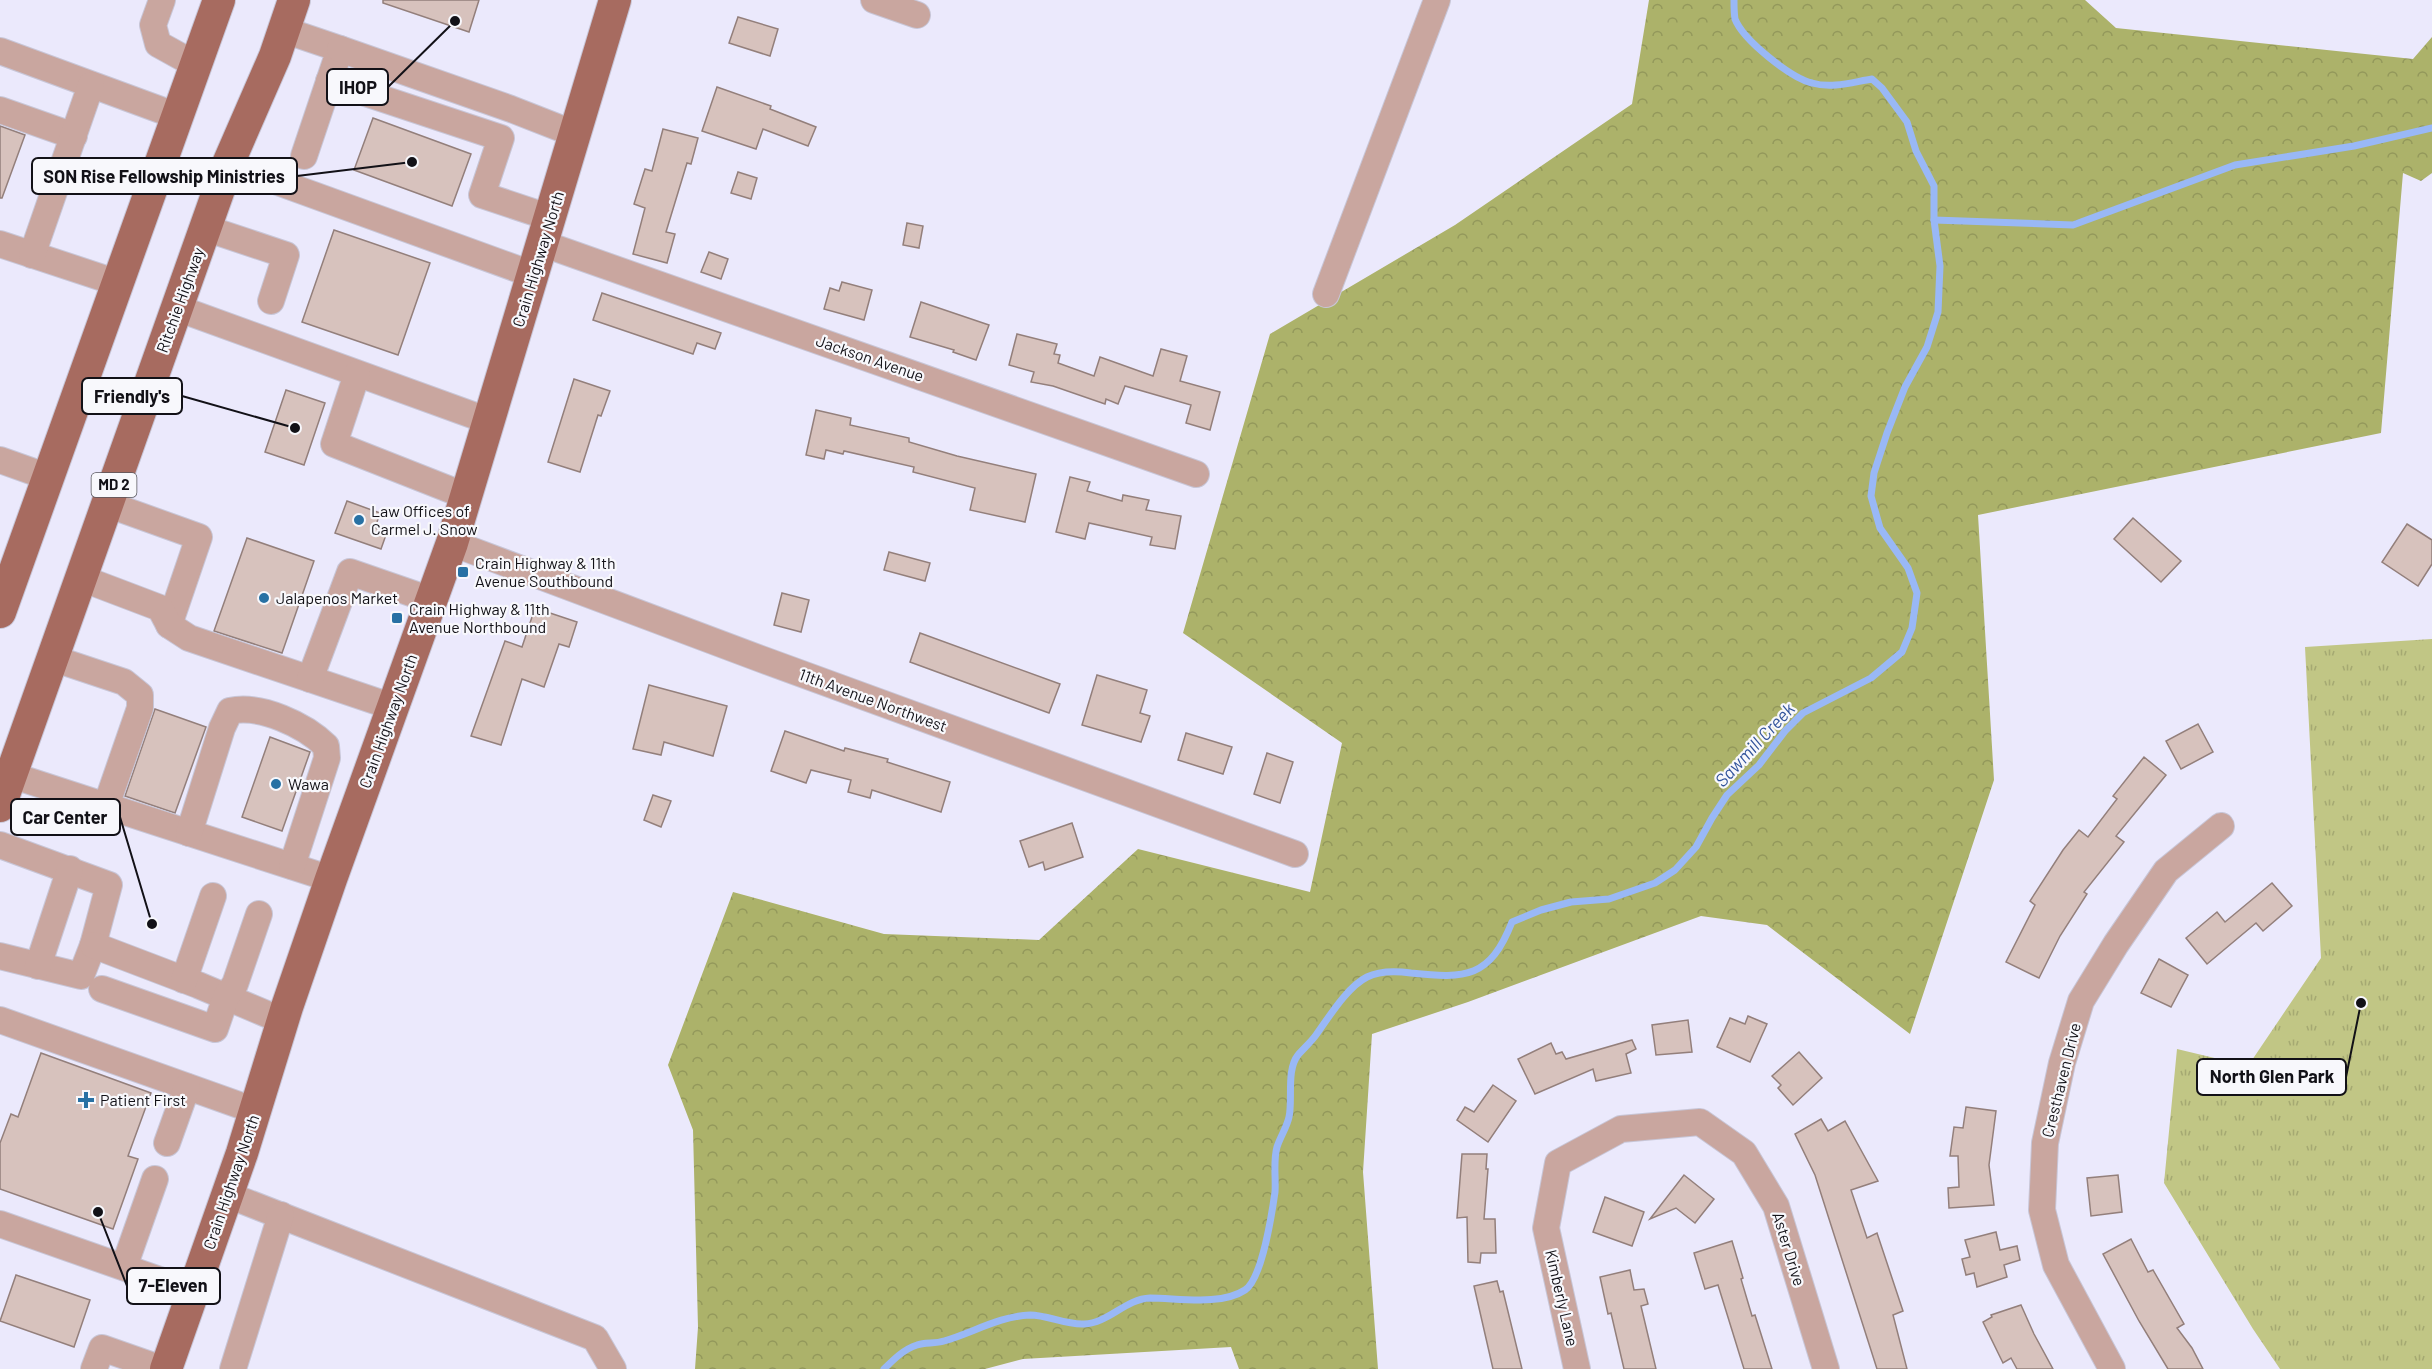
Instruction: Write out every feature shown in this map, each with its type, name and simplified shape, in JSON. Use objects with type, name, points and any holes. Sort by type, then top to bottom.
[{"type":"main road","points":[[0,612],[219,0]]},
{"type":"main road","name":"Ritchie Highway","points":[[0,806],[228,164],[275,56],[294,0]]},
{"type":"main road","name":"Crain Highway North","points":[[164,1369],[228,1195],[331,879],[452,543],[615,0]]},
{"type":"street","points":[[162,0],[153,26],[158,44],[195,65]]},
{"type":"street","points":[[874,0],[917,15]]},
{"type":"street","points":[[1326,294],[1437,0]]},
{"type":"street","points":[[284,30],[511,109],[575,134]]},
{"type":"street","points":[[304,156],[340,49]]},
{"type":"street","points":[[0,51],[177,116]]},
{"type":"street","points":[[329,81],[501,138],[511,109]]},
{"type":"street","points":[[32,255],[91,85]]},
{"type":"street","points":[[0,110],[74,136]]},
{"type":"street","name":"Jackson Avenue","points":[[501,138],[482,195],[547,231],[1196,474]]},
{"type":"street","points":[[228,164],[534,275]]},
{"type":"street","points":[[205,228],[286,255],[271,301]]},
{"type":"street","points":[[0,244],[118,283]]},
{"type":"street","points":[[177,308],[489,422]]},
{"type":"street","points":[[357,374],[334,444],[466,496]]},
{"type":"street","points":[[0,460],[48,477]]},
{"type":"street","points":[[107,504],[199,537],[170,625]]},
{"type":"street","name":"11th Avenue Northwest","points":[[452,543],[761,659],[1295,854]]},
{"type":"street","points":[[310,679],[350,572],[431,600]]},
{"type":"street","points":[[81,578],[160,608],[170,625],[189,638],[393,707]]},
{"type":"street","points":[[52,658],[124,682],[140,695],[140,708],[106,806]]},
{"type":"street","points":[[189,833],[222,728],[230,711],[242,708],[272,713],[318,737],[326,746],[327,758],[292,866]]},
{"type":"street","points":[[11,775],[331,879]]},
{"type":"street","name":"Cresthaven Drive","points":[[2112,1369],[2056,1265],[2042,1210],[2045,1143],[2062,1063],[2081,1001],[2116,944],[2166,871],[2221,826]]},
{"type":"street","points":[[0,845],[109,885],[93,945],[81,976],[0,956]]},
{"type":"street","points":[[38,966],[70,869]]},
{"type":"street","points":[[184,980],[213,896]]},
{"type":"street","points":[[102,989],[215,1029],[226,997],[235,984],[259,915]]},
{"type":"street","points":[[93,945],[283,1022]]},
{"type":"street","points":[[2,1027],[256,1111]]},
{"type":"street","points":[[167,1143],[187,1087]]},
{"type":"street","name":"Aster Drive","points":[[1546,1228],[1558,1163],[1621,1129],[1700,1122],[1744,1153],[1776,1206],[1826,1369]]},
{"type":"street","points":[[124,1267],[155,1179]]},
{"type":"street","points":[[228,1195],[595,1338],[613,1369]]},
{"type":"street","points":[[233,1369],[281,1215]]},
{"type":"street","points":[[0,1224],[194,1292]]},
{"type":"street","name":"Kimberly Lane","points":[[1546,1228],[1577,1369]]},
{"type":"street","points":[[94,1369],[102,1348],[164,1369]]},
{"type":"green space","points":[[1649,0],[2085,0],[2116,28],[2413,59],[2432,37],[2432,173],[2421,181],[2403,173],[2381,433],[1978,515],[1994,780],[1910,1034],[1767,925],[1701,916],[1468,1002],[1372,1034],[1363,1172],[1378,1369],[1239,1369],[1231,1347],[1023,1359],[985,1369],[695,1369],[698,1327],[693,1130],[668,1065],[733,892],[884,934],[1039,940],[1138,849],[1310,892],[1342,743],[1183,633],[1270,334],[1455,225],[1632,104]]},
{"type":"green space","points":[[2432,639],[2432,1369],[2280,1369],[2164,1183],[2177,1049],[2248,1066],[2321,958],[2305,647]]},
{"type":"building","points":[[383,0],[479,0],[469,32],[383,3]]},
{"type":"building","points":[[738,17],[778,29],[770,56],[729,43]]},
{"type":"building","points":[[717,87],[771,106],[770,109],[816,127],[808,146],[763,129],[756,149],[702,131]]},
{"type":"building","points":[[373,118],[471,154],[452,206],[354,170]]},
{"type":"building","points":[[0,126],[25,135],[2,198],[0,198]]},
{"type":"building","points":[[663,129],[698,138],[691,164],[687,163],[666,232],[675,234],[667,263],[633,254],[645,208],[634,204],[645,169],[652,171]]},
{"type":"building","points":[[738,172],[757,178],[751,199],[731,193]]},
{"type":"building","points":[[907,223],[923,226],[919,248],[903,245]]},
{"type":"building","points":[[334,230],[430,263],[398,355],[302,322]]},
{"type":"building","points":[[709,252],[728,259],[721,279],[701,272]]},
{"type":"building","points":[[842,282],[872,290],[864,320],[824,309],[830,288],[839,291]]},
{"type":"building","points":[[602,293],[721,333],[715,349],[697,343],[693,354],[593,320]]},
{"type":"building","points":[[921,302],[989,325],[976,360],[953,352],[954,350],[910,337]]},
{"type":"building","points":[[1017,334],[1057,344],[1054,354],[1060,355],[1058,363],[1094,376],[1100,357],[1153,376],[1161,349],[1187,356],[1180,381],[1220,392],[1210,430],[1186,423],[1191,405],[1125,386],[1118,404],[1106,399],[1105,404],[1053,386],[1031,382],[1034,372],[1009,365]]},
{"type":"building","points":[[574,379],[610,391],[601,416],[598,415],[580,472],[548,462]]},
{"type":"building","points":[[286,390],[325,403],[304,465],[265,452]]},
{"type":"building","points":[[816,410],[851,418],[850,425],[909,438],[909,442],[957,456],[1036,474],[1025,522],[970,510],[975,488],[913,472],[914,467],[844,451],[843,454],[826,450],[824,459],[806,455]]},
{"type":"building","points":[[1070,477],[1090,482],[1087,491],[1122,501],[1123,495],[1149,500],[1146,510],[1181,516],[1175,549],[1150,545],[1152,537],[1089,523],[1085,539],[1056,532]]},
{"type":"building","name":"Law Offices of Carmel J. Snow","points":[[347,501],[380,513],[375,528],[387,532],[381,549],[335,533]]},
{"type":"building","points":[[2133,518],[2181,561],[2161,582],[2114,539]]},
{"type":"building","points":[[2407,524],[2432,540],[2432,564],[2418,586],[2382,562]]},
{"type":"building","name":"Jalapenos Market","points":[[247,538],[314,561],[282,653],[214,631]]},
{"type":"building","points":[[889,552],[930,563],[925,581],[884,570]]},
{"type":"building","points":[[782,593],[809,600],[801,632],[774,625]]},
{"type":"building","points":[[535,608],[577,622],[569,647],[559,644],[544,687],[522,679],[501,745],[471,736],[505,641],[522,647]]},
{"type":"building","points":[[920,633],[1060,684],[1049,713],[910,662]]},
{"type":"building","points":[[1097,675],[1147,690],[1140,713],[1150,716],[1141,742],[1082,725]]},
{"type":"building","points":[[649,685],[727,706],[713,756],[664,742],[661,755],[633,749]]},
{"type":"building","points":[[155,709],[206,727],[175,813],[125,796]]},
{"type":"building","points":[[2198,724],[2213,752],[2181,769],[2166,741]]},
{"type":"building","points":[[785,731],[844,751],[845,748],[888,759],[887,762],[950,782],[941,812],[872,790],[870,798],[848,792],[851,780],[811,770],[806,783],[771,771]]},
{"type":"building","points":[[1186,733],[1232,747],[1223,774],[1178,760]]},
{"type":"building","name":"Wawa","points":[[270,737],[310,752],[282,831],[242,817]]},
{"type":"building","points":[[1267,753],[1293,762],[1280,803],[1254,794]]},
{"type":"building","points":[[2144,757],[2166,775],[2116,836],[2124,842],[2084,892],[2087,894],[2060,936],[2039,978],[2006,962],[2035,905],[2030,901],[2063,850],[2079,830],[2088,837],[2117,799],[2113,796]]},
{"type":"building","points":[[653,795],[671,801],[661,827],[644,820]]},
{"type":"building","points":[[1072,823],[1083,857],[1045,870],[1043,862],[1029,867],[1020,841]]},
{"type":"building","points":[[2272,883],[2292,906],[2263,931],[2256,923],[2207,964],[2186,938],[2217,912],[2225,922]]},
{"type":"building","points":[[2159,959],[2188,975],[2171,1007],[2141,993]]},
{"type":"building","points":[[1748,1016],[1767,1024],[1750,1062],[1717,1047],[1730,1018],[1745,1024]]},
{"type":"building","points":[[1688,1020],[1692,1052],[1656,1055],[1652,1025]]},
{"type":"building","points":[[1632,1040],[1636,1049],[1626,1054],[1631,1073],[1596,1081],[1593,1069],[1535,1094],[1518,1059],[1551,1043],[1556,1054],[1562,1052],[1566,1059]]},
{"type":"building","points":[[1799,1052],[1822,1078],[1793,1105],[1778,1088],[1781,1085],[1772,1076]]},
{"type":"building","points":[[41,1053],[151,1093],[128,1156],[138,1159],[113,1229],[0,1189],[0,1143],[11,1114],[18,1117]]},
{"type":"building","points":[[1493,1085],[1516,1101],[1488,1142],[1457,1120],[1465,1107],[1474,1112]]},
{"type":"building","points":[[1966,1107],[1996,1111],[1989,1165],[1994,1205],[1949,1208],[1948,1188],[1959,1187],[1958,1156],[1950,1156],[1954,1127],[1963,1128]]},
{"type":"building","points":[[1821,1119],[1828,1131],[1845,1121],[1878,1181],[1851,1190],[1867,1238],[1877,1233],[1903,1311],[1893,1315],[1907,1369],[1877,1369],[1815,1175],[1795,1134]]},
{"type":"building","points":[[1462,1154],[1487,1154],[1484,1219],[1495,1219],[1496,1253],[1481,1253],[1480,1263],[1468,1262],[1467,1217],[1457,1218]]},
{"type":"building","points":[[1684,1175],[1714,1199],[1695,1223],[1676,1208],[1650,1219]]},
{"type":"building","points":[[2118,1175],[2122,1212],[2091,1216],[2087,1178]]},
{"type":"building","points":[[1605,1197],[1644,1212],[1632,1246],[1593,1232]]},
{"type":"building","points":[[1996,1232],[2000,1250],[2017,1246],[2020,1260],[2004,1265],[2007,1277],[1977,1287],[1974,1273],[1966,1275],[1962,1259],[1970,1257],[1965,1240]]},
{"type":"building","points":[[2131,1239],[2148,1272],[2153,1270],[2184,1324],[2177,1328],[2192,1348],[2203,1369],[2168,1369],[2139,1321],[2103,1254]]},
{"type":"building","points":[[1732,1241],[1752,1316],[1755,1315],[1772,1369],[1744,1369],[1718,1285],[1705,1289],[1694,1253]]},
{"type":"building","points":[[1630,1270],[1634,1290],[1644,1289],[1648,1304],[1641,1306],[1656,1369],[1624,1369],[1611,1313],[1608,1314],[1600,1277]]},
{"type":"building","points":[[16,1275],[90,1300],[74,1347],[0,1321]]},
{"type":"building","points":[[1497,1281],[1500,1292],[1503,1291],[1522,1369],[1493,1369],[1474,1286]]},
{"type":"building","points":[[2021,1305],[2053,1369],[2017,1369],[2011,1358],[2003,1363],[1983,1322],[1992,1317],[1991,1315]]},
{"type":"waterway","name":"Sawmill Creek","points":[[884,1369],[912,1347],[955,1338],[1008,1318],[1037,1315],[1070,1323],[1093,1323],[1141,1299],[1212,1300],[1235,1295],[1245,1290],[1256,1273],[1269,1229],[1275,1192],[1276,1152],[1289,1117],[1294,1061],[1352,988],[1367,977],[1383,972],[1447,975],[1474,971],[1495,954],[1504,941],[1512,922],[1541,910],[1571,902],[1609,899],[1655,883],[1675,870],[1696,847],[1727,795],[1759,765],[1785,731],[1803,713],[1871,678],[1902,652],[1912,628],[1917,593],[1908,568],[1880,528],[1871,496],[1874,473],[1887,433],[1905,387],[1927,347],[1938,312],[1940,266],[1934,220],[1934,186],[1916,151],[1907,122],[1882,88],[1872,79],[1820,85],[1792,74],[1747,37],[1735,19],[1734,0]]},
{"type":"waterway","points":[[1934,220],[2073,225],[2235,165],[2354,146],[2432,128]]},
{"type":"place","name":"IHOP","points":[[455,21]]},
{"type":"place","name":"SON Rise Fellowship Ministries","points":[[412,162]]},
{"type":"place","name":"Friendly's","points":[[295,428]]},
{"type":"place","name":"Law Offices of Carmel J. Snow","points":[[359,520]]},
{"type":"place","name":"Crain Highway & 11th Avenue Southbound","points":[[463,572]]},
{"type":"place","name":"Jalapenos Market","points":[[264,598]]},
{"type":"place","name":"Crain Highway & 11th Avenue Northbound","points":[[397,618]]},
{"type":"place","name":"Wawa","points":[[276,784]]},
{"type":"place","name":"Car Center","points":[[152,924]]},
{"type":"place","name":"North Glen Park","points":[[2361,1003]]},
{"type":"place","name":"Patient First","points":[[86,1100]]},
{"type":"place","name":"7-Eleven","points":[[98,1212]]}]
